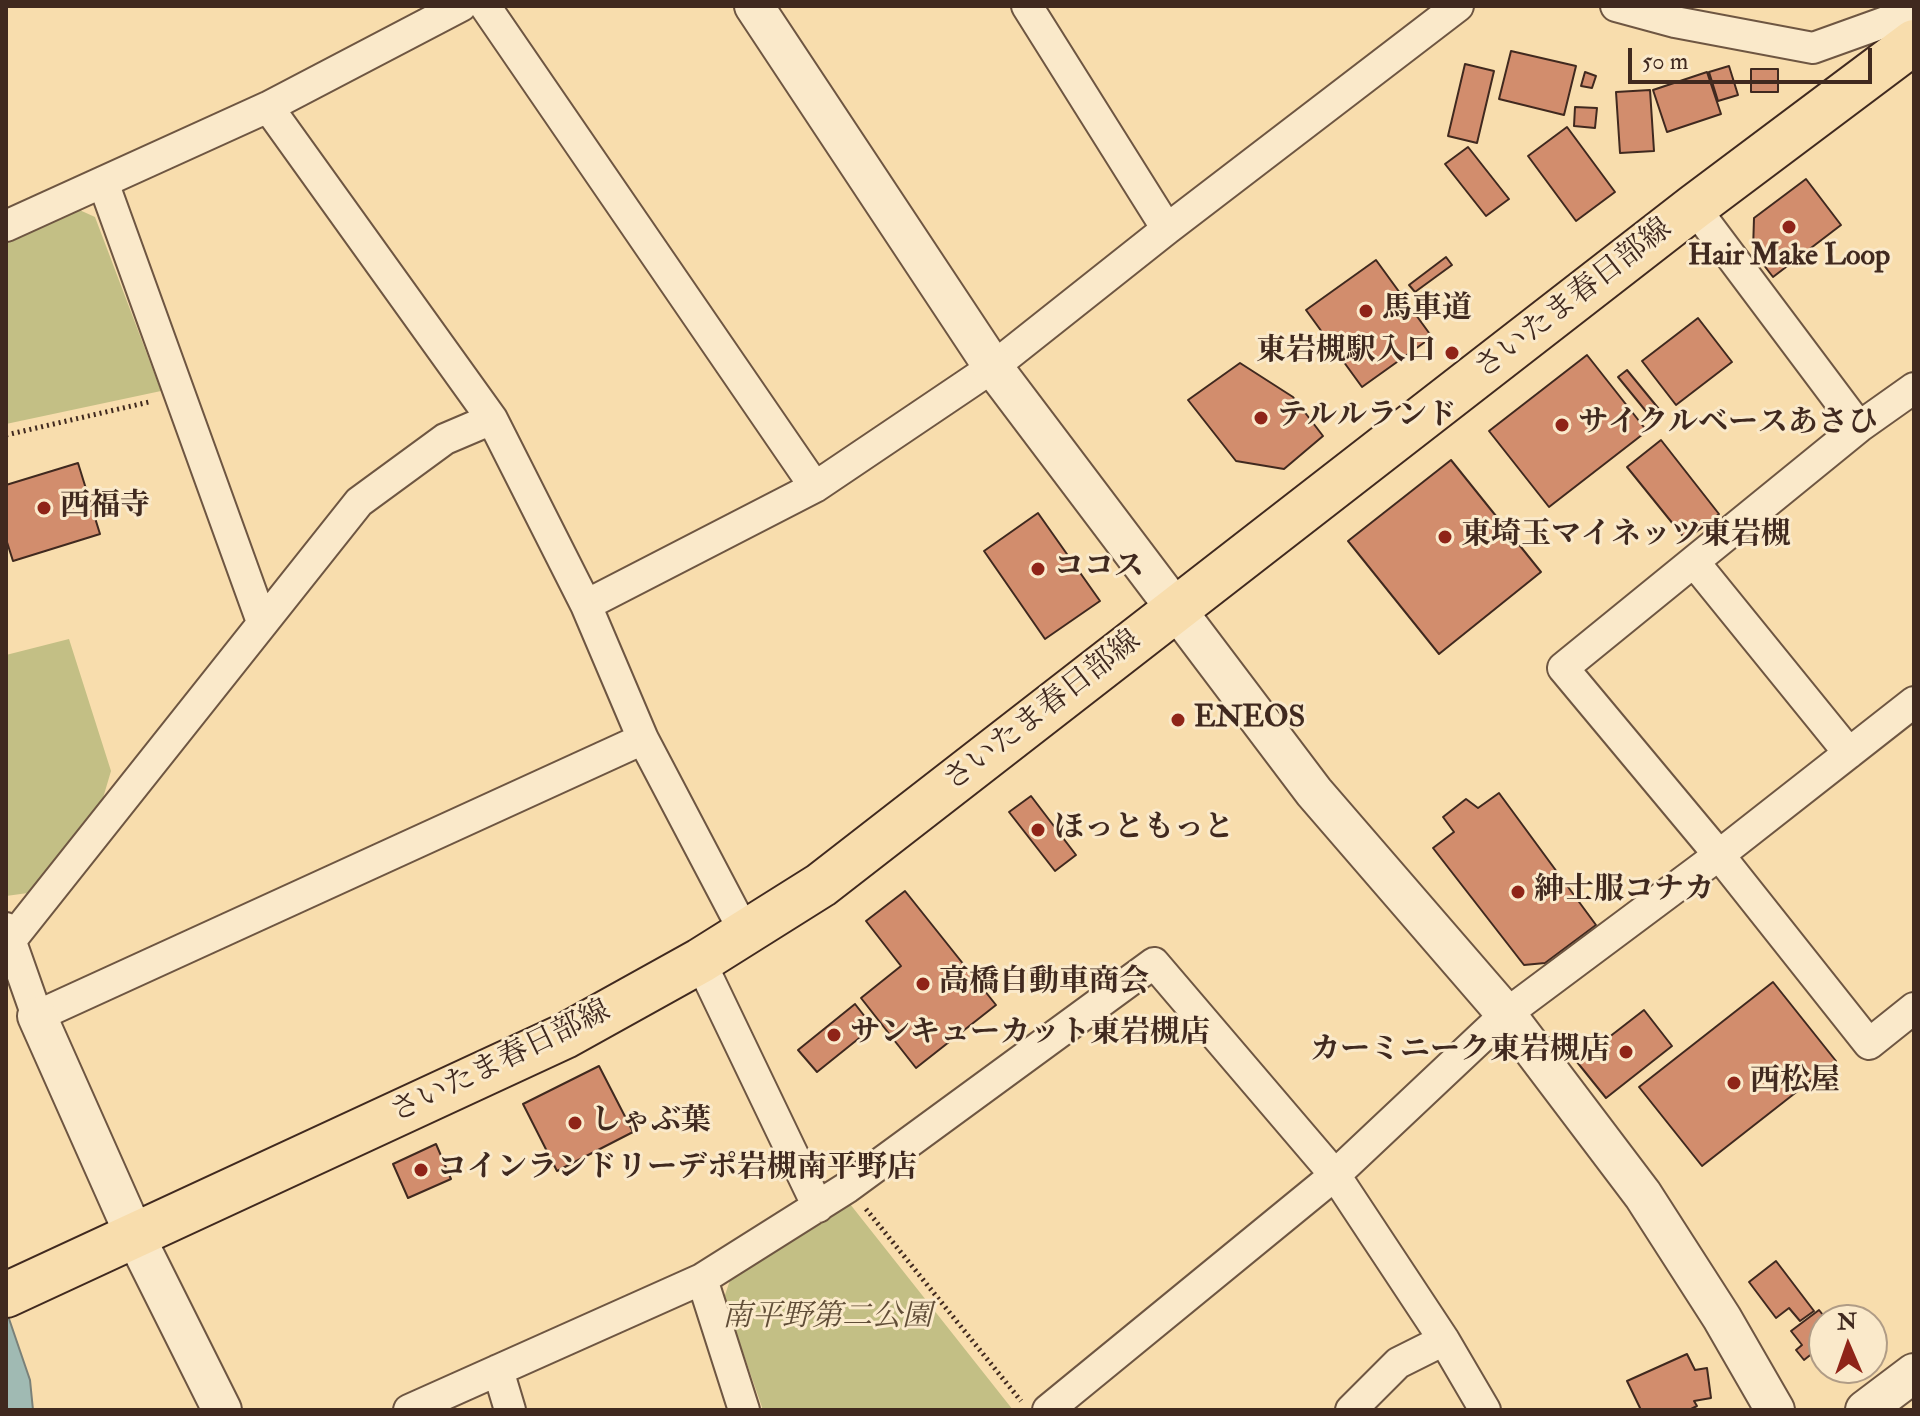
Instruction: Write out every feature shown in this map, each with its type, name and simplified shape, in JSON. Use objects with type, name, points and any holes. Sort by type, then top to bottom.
[{"type":"main road","name":"さいたま春日部線","points":[[6,1295],[565,1036],[700,961],[821,885],[1694,207],[1914,42]]},
{"type":"street","points":[[6,226],[268,107],[461,6]]},
{"type":"street","points":[[485,6],[815,487]]},
{"type":"street","points":[[754,6],[993,367],[1314,792],[1506,1014],[1643,1195],[1722,1318],[1775,1410]]},
{"type":"street","points":[[1027,6],[1167,229]]},
{"type":"street","points":[[586,605],[815,487],[993,367],[1458,6]]},
{"type":"street","points":[[1616,6],[1675,22],[1813,48],[1891,20],[1914,20]]},
{"type":"street","points":[[268,107],[492,419],[586,605],[643,739],[744,931]]},
{"type":"street","points":[[103,182],[262,622]]},
{"type":"street","points":[[1694,207],[1859,427]]},
{"type":"street","points":[[1914,388],[1859,427],[1563,668],[1719,855],[1869,1044],[1914,1008]]},
{"type":"street","points":[[222,1410],[134,1234],[37,1016],[8,934],[359,502],[445,439],[492,419]]},
{"type":"street","points":[[1694,562],[1849,753]]},
{"type":"street","points":[[1048,1410],[1335,1175],[1506,1014],[1719,855],[1914,702]]},
{"type":"street","points":[[37,1016],[643,739]]},
{"type":"street","points":[[700,961],[818,1207]]},
{"type":"street","points":[[409,1410],[702,1279],[848,1187],[1154,963],[1335,1175],[1444,1340],[1485,1410]]},
{"type":"street","points":[[702,1279],[744,1410]]},
{"type":"street","points":[[1351,1410],[1398,1363],[1444,1340]]},
{"type":"street","points":[[498,1370],[510,1410]]},
{"type":"street","points":[[1865,1410],[1914,1373]]},
{"type":"path","points":[[6,435],[180,396]]},
{"type":"path","points":[[848,1187],[1029,1410]]},
{"type":"green space","points":[[75,208],[95,217],[161,391],[6,424],[6,239]]},
{"type":"green space","points":[[69,639],[111,771],[98,815],[28,893],[6,896],[6,655]]},
{"type":"green space","name":"南平野第二公園","points":[[850,1204],[1013,1410],[763,1410],[724,1298],[734,1268]]},
{"type":"water","points":[[6,1310],[30,1380],[33,1410],[6,1410]]},
{"type":"building","points":[[1511,51],[1576,66],[1564,115],[1499,99]]},
{"type":"building","points":[[1465,64],[1494,71],[1477,143],[1448,136]]},
{"type":"building","points":[[1729,66],[1738,95],[1718,101],[1709,72]]},
{"type":"building","points":[[1751,69],[1778,69],[1778,92],[1751,92]]},
{"type":"building","points":[[1585,72],[1596,76],[1592,88],[1581,86]]},
{"type":"building","points":[[1707,72],[1721,114],[1667,132],[1653,90]]},
{"type":"building","points":[[1650,90],[1654,151],[1620,153],[1616,92]]},
{"type":"building","points":[[1575,107],[1597,108],[1595,128],[1574,126]]},
{"type":"building","points":[[1567,127],[1615,192],[1576,221],[1528,156]]},
{"type":"building","points":[[1468,147],[1509,199],[1486,216],[1445,164]]},
{"type":"building","points":[[1806,179],[1841,225],[1773,277],[1753,251],[1754,218]]},
{"type":"building","points":[[1446,257],[1452,265],[1415,292],[1409,285]]},
{"type":"building","points":[[1376,260],[1432,337],[1362,387],[1306,310]]},
{"type":"building","points":[[1698,318],[1732,362],[1676,405],[1642,361]]},
{"type":"building","points":[[1587,355],[1647,431],[1549,507],[1489,431]]},
{"type":"building","points":[[1240,363],[1293,397],[1323,436],[1284,469],[1236,461],[1188,400]]},
{"type":"building","points":[[1627,370],[1663,414],[1654,421],[1618,377]]},
{"type":"building","points":[[1661,440],[1719,514],[1686,540],[1627,467]]},
{"type":"building","points":[[1451,460],[1541,572],[1439,654],[1348,541]]},
{"type":"building","points":[[78,463],[100,534],[13,561],[6,539],[6,485]]},
{"type":"building","points":[[1038,513],[1100,601],[1045,639],[984,551]]},
{"type":"building","points":[[1499,793],[1596,925],[1545,963],[1524,965],[1433,848],[1454,832],[1443,817],[1466,799],[1478,808]]},
{"type":"building","points":[[1031,796],[1076,855],[1055,871],[1009,812]]},
{"type":"building","points":[[905,891],[996,1005],[916,1068],[861,998],[901,966],[866,921]]},
{"type":"building","points":[[1773,982],[1836,1061],[1702,1166],[1639,1087]]},
{"type":"building","points":[[855,1004],[873,1027],[817,1072],[798,1050]]},
{"type":"building","points":[[1644,1010],[1672,1046],[1606,1098],[1577,1062]]},
{"type":"building","points":[[599,1066],[633,1132],[557,1171],[523,1104]]},
{"type":"building","points":[[436,1144],[451,1179],[408,1198],[393,1164]]},
{"type":"building","points":[[1776,1261],[1809,1304],[1808,1315],[1800,1321],[1789,1308],[1776,1318],[1749,1282]]},
{"type":"building","points":[[1808,1318],[1808,1357],[1804,1360],[1796,1350],[1802,1345],[1791,1331]]},
{"type":"building","points":[[1687,1354],[1695,1370],[1707,1368],[1711,1398],[1694,1401],[1697,1406],[1689,1410],[1641,1410],[1627,1381]]},
{"type":"place","name":"Hair Make Loop","points":[[1789,227]]},
{"type":"place","name":"馬車道","points":[[1366,311]]},
{"type":"place","name":"東岩槻駅入口","points":[[1452,353]]},
{"type":"place","name":"テルルランド","points":[[1261,418]]},
{"type":"place","name":"サイクルベースあさひ","points":[[1562,425]]},
{"type":"place","name":"西福寺","points":[[44,508]]},
{"type":"place","name":"東埼玉マイネッツ東岩槻","points":[[1445,537]]},
{"type":"place","name":"ココス","points":[[1038,569]]},
{"type":"place","name":"ENEOS","points":[[1178,720]]},
{"type":"place","name":"ほっともっと","points":[[1038,830]]},
{"type":"place","name":"紳士服コナカ","points":[[1518,892]]},
{"type":"place","name":"高橋自動車商会","points":[[923,984]]},
{"type":"place","name":"サンキューカット東岩槻店","points":[[834,1035]]},
{"type":"place","name":"カーミニーク東岩槻店","points":[[1626,1052]]},
{"type":"place","name":"西松屋","points":[[1734,1083]]},
{"type":"place","name":"しゃぶ葉","points":[[575,1123]]},
{"type":"place","name":"コインランドリーデポ岩槻南平野店","points":[[421,1170]]}]
